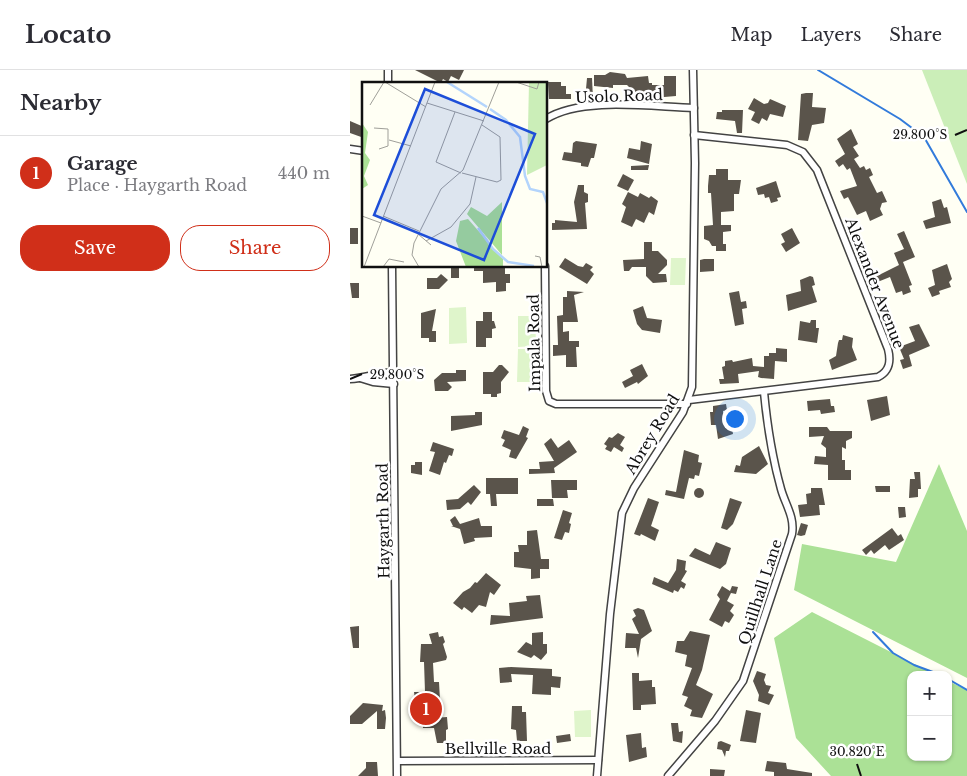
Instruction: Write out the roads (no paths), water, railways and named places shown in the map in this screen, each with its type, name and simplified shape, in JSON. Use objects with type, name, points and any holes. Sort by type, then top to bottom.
[{"type":"street","name":"Abrey Road","points":[[597,776],[616,553],[622,513],[634,488],[688,402],[692,387],[693,70]]},
{"type":"street","name":"Usolo Road","points":[[548,118],[568,110],[596,106],[694,108]]},
{"type":"street","name":"Alexander Avenue","points":[[688,402],[880,376],[890,363],[888,349],[830,200],[817,170],[806,156],[798,148],[787,145],[694,135]]},
{"type":"street","name":"Haygarth Road","points":[[392,268],[397,776]]},
{"type":"street","name":"Impala Road","points":[[545,268],[546,391],[549,401],[556,404],[688,402]]},
{"type":"street","points":[[350,379],[360,378],[373,373],[393,372]]},
{"type":"street","points":[[360,378],[373,382],[394,384]]},
{"type":"street","name":"Quillhall Lane","points":[[668,776],[720,715],[743,681],[792,534],[792,520],[781,489],[775,462],[764,392]]},
{"type":"street","name":"Bellville Road","points":[[398,761],[598,760]]},
{"type":"waterway","points":[[818,70],[900,119],[924,137],[967,212]]},
{"type":"waterway","points":[[873,632],[893,653],[914,665],[930,671]]},
{"type":"waterway","points":[[952,681],[967,690]]},
{"type":"place","name":"Garage","points":[[426,709]]}]
